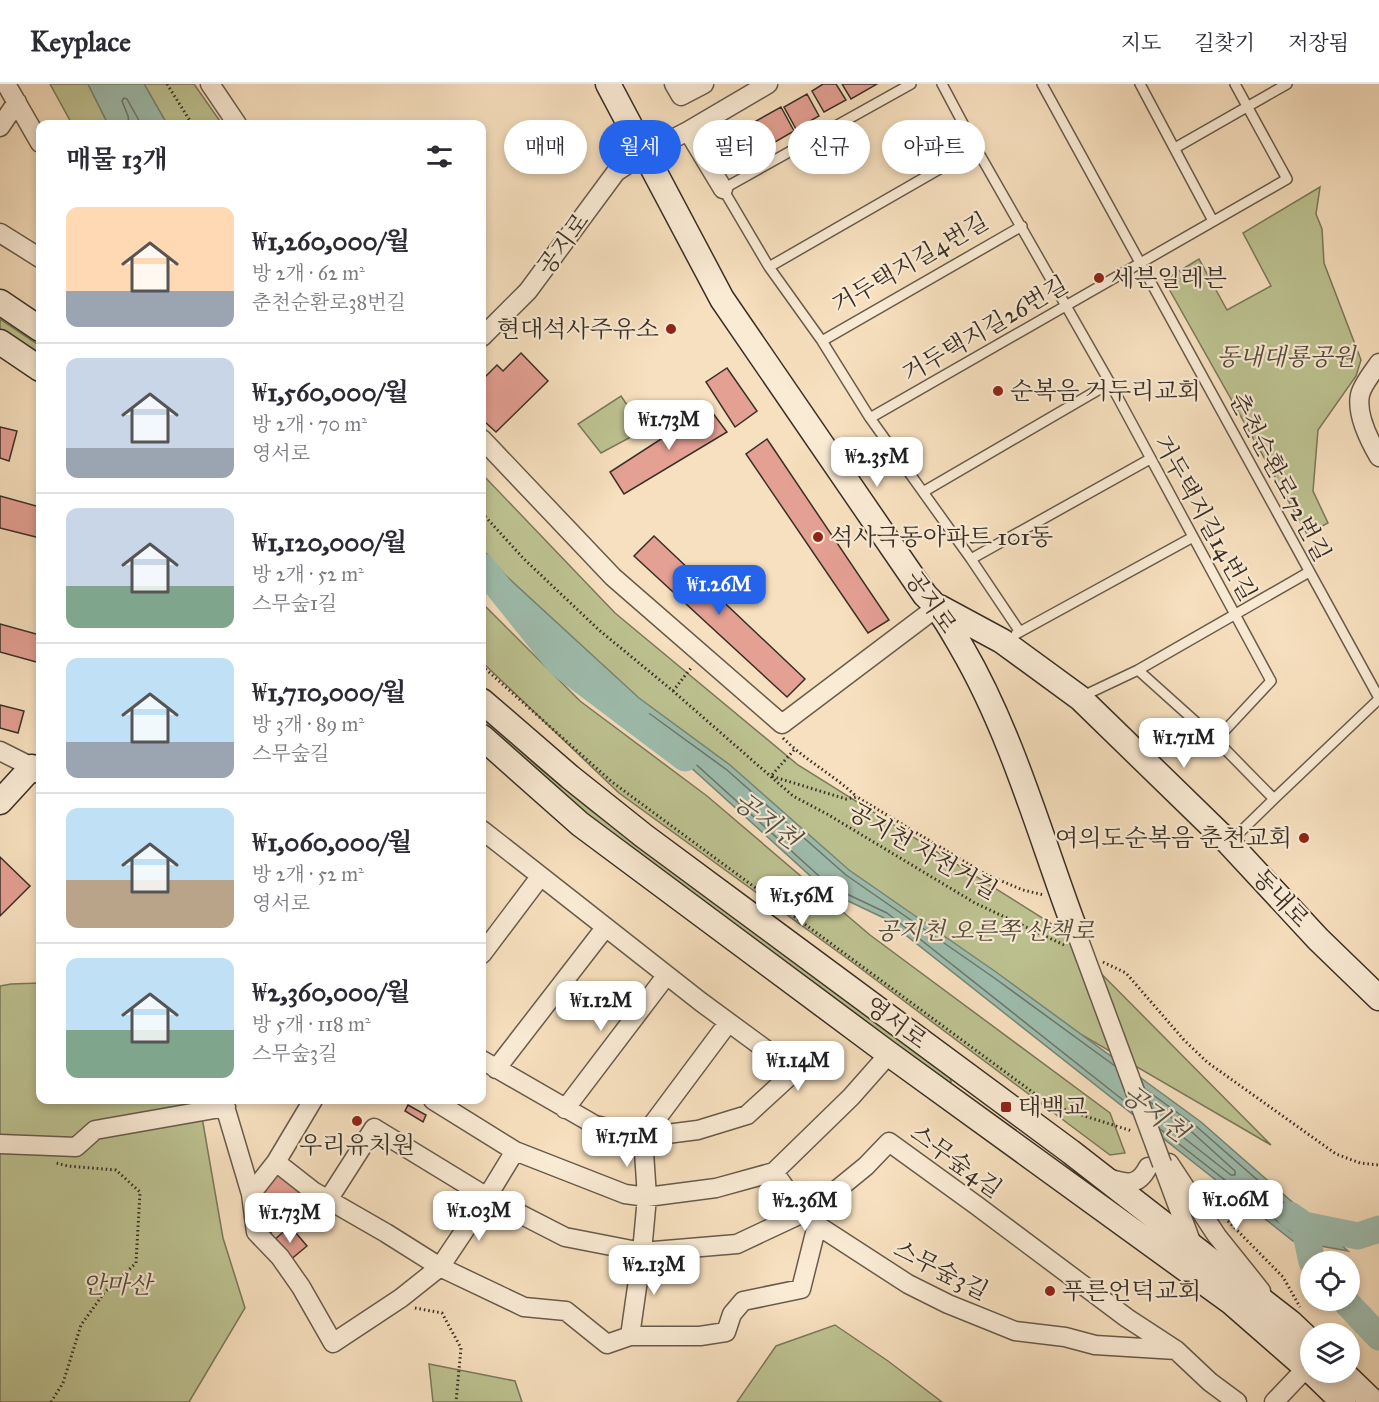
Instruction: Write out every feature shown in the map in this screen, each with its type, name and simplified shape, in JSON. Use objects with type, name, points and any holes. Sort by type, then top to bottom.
[{"type":"street","points":[[6,84],[36,136]]},
{"type":"street","points":[[210,84],[234,120]]},
{"type":"street","name":"공지로","points":[[608,84],[627,120]]},
{"type":"street","points":[[674,84],[681,96],[704,84]]},
{"type":"street","points":[[681,135],[768,84]]},
{"type":"street","points":[[0,127],[17,102]]},
{"type":"street","name":"거두택지길4번길","points":[[688,131],[723,189]]},
{"type":"street","name":"공지로","points":[[486,333],[528,291],[615,174]]},
{"type":"street","name":"공지로","points":[[656,174],[722,299],[925,596],[937,607],[978,676],[1010,752],[1064,898],[1070,935]]},
{"type":"street","points":[[0,232],[36,255]]},
{"type":"street","points":[[0,302],[36,326]]},
{"type":"street","points":[[0,342],[36,366]]},
{"type":"street","points":[[1379,363],[1360,393],[1359,408],[1370,442],[1379,457]]},
{"type":"street","points":[[486,444],[614,578],[782,724],[937,607]]},
{"type":"street","name":"동내로","points":[[937,607],[1011,636],[1080,698],[1229,843],[1318,939],[1379,998]]},
{"type":"street","name":"영서로","points":[[486,704],[570,777],[644,836],[1103,1176],[1300,1333]]},
{"type":"street","name":"영서로","points":[[486,741],[580,824],[889,1054],[1231,1302],[1300,1360]]},
{"type":"street","points":[[0,751],[36,765]]},
{"type":"street","points":[[0,802],[36,768]]},
{"type":"street","points":[[486,833],[666,976],[795,1071],[747,1115],[698,1130],[643,1137],[595,1125],[489,1064],[605,928]]},
{"type":"street","points":[[486,949],[540,878]]},
{"type":"street","points":[[1070,935],[1154,1142],[1160,1164],[1208,1285]]},
{"type":"street","points":[[565,1109],[666,976]]},
{"type":"street","points":[[630,1336],[642,1252],[646,1197],[643,1137],[728,1023]]},
{"type":"street","points":[[440,1104],[515,1151],[625,1194],[646,1197],[716,1188],[774,1172],[851,1097],[889,1054]]},
{"type":"street","points":[[0,1144],[76,1147],[95,1130],[220,1104]]},
{"type":"street","points":[[225,1104],[251,1194],[256,1232],[280,1257],[301,1287],[333,1343],[393,1304],[440,1267],[488,1197],[515,1151]]},
{"type":"street","points":[[251,1194],[276,1162],[311,1104]]},
{"type":"street","name":"스무숲4길","points":[[328,1200],[374,1128],[488,1197],[565,1237],[642,1252],[737,1244],[810,1219],[833,1193],[866,1166],[889,1142],[1127,1318],[1176,1350],[1210,1382],[1237,1402]]},
{"type":"street","points":[[276,1162],[313,1191],[440,1267],[524,1307],[566,1311],[607,1344],[630,1336],[691,1336],[726,1332],[732,1314],[743,1301],[801,1289],[810,1219],[774,1172]]},
{"type":"street","points":[[1103,1176],[1133,1182],[1160,1164]]},
{"type":"street","points":[[1160,1164],[1282,1316]]},
{"type":"street","name":"스무숲3길","points":[[810,1219],[908,1284],[948,1304],[1016,1331],[1065,1337],[1095,1345],[1176,1350]]},
{"type":"street","points":[[1274,1402],[1300,1377]]},
{"type":"street","name":"영서로","points":[[1325,1383],[1343,1402]]},
{"type":"street","points":[[1353,1383],[1373,1402]]},
{"type":"lane","points":[[723,189],[911,84]]},
{"type":"lane","name":"거두택지길14번길","points":[[942,84],[961,120]]},
{"type":"lane","name":"춘천순환로72번길","points":[[1042,84],[1379,699],[1229,843]]},
{"type":"lane","points":[[1140,84],[1213,221]]},
{"type":"lane","name":"거두택지길26번길","points":[[870,418],[1287,179],[1234,84]]},
{"type":"lane","points":[[1175,148],[1287,84]]},
{"type":"lane","name":"거두택지길14번길","points":[[985,163],[1110,383],[1271,681],[1216,740]]},
{"type":"lane","points":[[769,267],[931,174]]},
{"type":"lane","name":"거두택지길4번길","points":[[723,189],[769,267],[822,341],[870,418],[971,559],[1011,636]]},
{"type":"lane","name":"거두택지길4번길","points":[[822,341],[1022,226]]},
{"type":"lane","points":[[923,492],[1110,383]]},
{"type":"lane","points":[[971,559],[1150,459]]},
{"type":"lane","points":[[1011,636],[1193,537]]},
{"type":"lane","points":[[1080,698],[1138,670],[1309,572]]},
{"type":"lane","points":[[1138,670],[1216,740],[1274,800]]},
{"type":"path","points":[[167,84],[190,120]]},
{"type":"path","name":"공지천 자전거길","points":[[486,517],[524,559],[599,630],[793,796],[975,903],[1070,935]]},
{"type":"path","points":[[673,691],[691,668]]},
{"type":"path","points":[[486,670],[612,782],[1050,1105],[1132,1131]]},
{"type":"path","points":[[775,718],[777,732],[794,750],[857,797],[985,874],[1023,890],[1064,898]]},
{"type":"path","points":[[794,750],[771,776],[846,798],[857,797]]},
{"type":"path","points":[[1099,960],[1126,974],[1184,1040],[1207,1062],[1336,1154],[1360,1163],[1379,1165]]},
{"type":"path","points":[[45,1161],[68,1166],[116,1170],[140,1192],[136,1263],[104,1293],[81,1325],[63,1383],[51,1402]]},
{"type":"path","points":[[1226,1218],[1283,1277],[1300,1304],[1304,1323]]},
{"type":"path","points":[[393,1304],[442,1314],[461,1348],[456,1402]]},
{"type":"green space","points":[[50,84],[88,84],[106,120],[70,120]]},
{"type":"green space","points":[[144,84],[194,84],[219,120],[165,120]]},
{"type":"green space","name":"동내대룡공원","points":[[1320,187],[1316,214],[1322,229],[1324,263],[1361,360],[1356,376],[1318,430],[1313,491],[1328,523],[1307,534],[1164,280],[1199,259],[1227,310],[1271,286],[1243,233]]},
{"type":"green space","points":[[0,319],[36,343],[36,354],[0,329]]},
{"type":"green space","points":[[621,396],[644,430],[601,453],[578,424]]},
{"type":"green space","name":"공지천 오른쪽 산책로","points":[[486,478],[615,613],[798,765],[1052,924],[1271,1145],[962,965],[777,827],[505,575],[486,554]]},
{"type":"green space","points":[[486,607],[580,701],[707,796],[870,935],[1110,1113],[1125,1153],[1110,1155],[852,962],[619,793],[486,666]]},
{"type":"green space","points":[[486,719],[537,766],[593,812],[946,1074],[951,1078],[951,1082],[946,1084],[587,818],[486,730]]},
{"type":"green space","name":"안마산","points":[[36,983],[36,1104],[200,1104],[223,1238],[245,1308],[189,1402],[0,1402],[0,986]]},
{"type":"green space","points":[[835,1325],[942,1402],[737,1402],[776,1346]]},
{"type":"green space","points":[[429,1364],[515,1381],[522,1402],[433,1402]]},
{"type":"water","points":[[88,84],[144,84],[165,120],[106,120]]},
{"type":"water","points":[[486,554],[505,575],[639,698],[730,765],[849,870],[996,972],[1201,1122],[1348,1251],[1293,1241],[884,918],[827,891],[486,582]]},
{"type":"building","points":[[823,84],[836,84],[846,100],[824,112],[812,91]]},
{"type":"building","points":[[842,84],[877,84],[851,99]]},
{"type":"building","points":[[807,94],[819,116],[812,120],[791,120],[784,107]]},
{"type":"building","points":[[781,107],[788,120],[788,134],[776,142],[776,120],[758,120]]},
{"type":"building","points":[[521,353],[548,381],[496,432],[486,423],[486,376],[497,365],[503,371]]},
{"type":"building","points":[[727,368],[757,411],[735,427],[706,382]]},
{"type":"building","points":[[709,408],[727,432],[624,494],[610,472]]},
{"type":"building","points":[[0,427],[17,431],[9,461],[0,458]]},
{"type":"building","name":"석사극동아파트 101동","points":[[767,439],[889,620],[868,633],[746,454]]},
{"type":"building","points":[[0,496],[36,506],[36,537],[0,528]]},
{"type":"building","points":[[654,536],[805,679],[787,697],[634,556]]},
{"type":"building","points":[[0,624],[36,634],[36,662],[0,652]]},
{"type":"building","points":[[0,705],[24,711],[18,733],[0,728]]},
{"type":"building","points":[[0,857],[30,886],[0,916]]},
{"type":"building","points":[[408,1105],[426,1115],[423,1122],[405,1111]]},
{"type":"building","points":[[269,1167],[310,1195],[266,1237],[258,1196]]},
{"type":"building","points":[[290,1226],[307,1246],[289,1261],[273,1241]]},
{"type":"waterway","name":"공지천","points":[[486,572],[560,664],[685,758]]},
{"type":"waterway","points":[[1290,1215],[1304,1225],[1358,1236],[1379,1229]]},
{"type":"waterway","points":[[1304,1225],[1310,1251]]},
{"type":"waterway","points":[[1354,1311],[1379,1337]]},
{"type":"place","name":"세븐일레븐","points":[[1099,278]]},
{"type":"place","name":"현대석사주유소","points":[[671,329]]},
{"type":"place","name":"순복음 거두리교회","points":[[998,391]]},
{"type":"place","name":"석사극동아파트 101동","points":[[818,537]]},
{"type":"place","name":"여의도순복음 춘천교회","points":[[1304,838]]},
{"type":"place","name":"태백교","points":[[1006,1107]]},
{"type":"place","name":"우리유치원","points":[[357,1121]]},
{"type":"place","name":"푸른언덕교회","points":[[1050,1291]]}]
